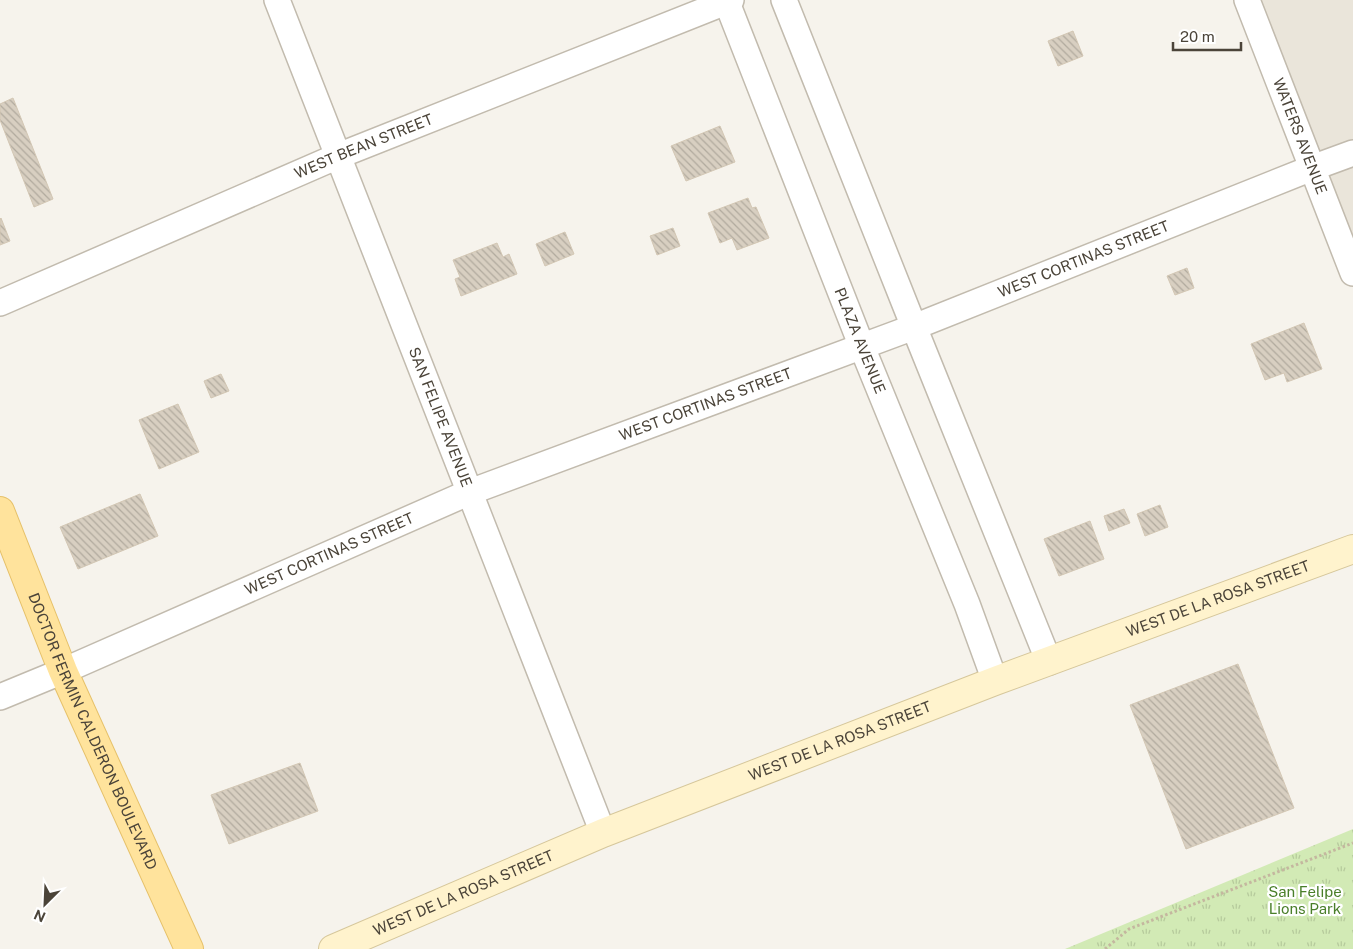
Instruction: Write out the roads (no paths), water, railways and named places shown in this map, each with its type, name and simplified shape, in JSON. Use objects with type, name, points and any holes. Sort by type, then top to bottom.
[{"type":"main road","name":"DOCTOR FERMIN CALDERON BOULEVARD","points":[[0,511],[63,671],[189,949]]},
{"type":"street","name":"SAN FELIPE AVENUE","points":[[277,0],[603,833]]},
{"type":"street","points":[[784,0],[1049,662]]},
{"type":"street","name":"WATERS AVENUE","points":[[1247,0],[1353,273]]},
{"type":"street","name":"WEST BEAN STREET","points":[[0,303],[338,156],[728,1]]},
{"type":"street","name":"PLAZA AVENUE","points":[[728,1],[862,347],[967,604],[995,681]]},
{"type":"street","name":"WEST CORTINAS STREET","points":[[0,697],[470,492],[862,347],[1353,153]]},
{"type":"street","name":"WEST DE LA ROSA STREET","points":[[333,949],[603,833],[995,681],[1353,548]]},
{"type":"park label","name":"San Felipe Lions Park","points":[[1305,900]]}]
